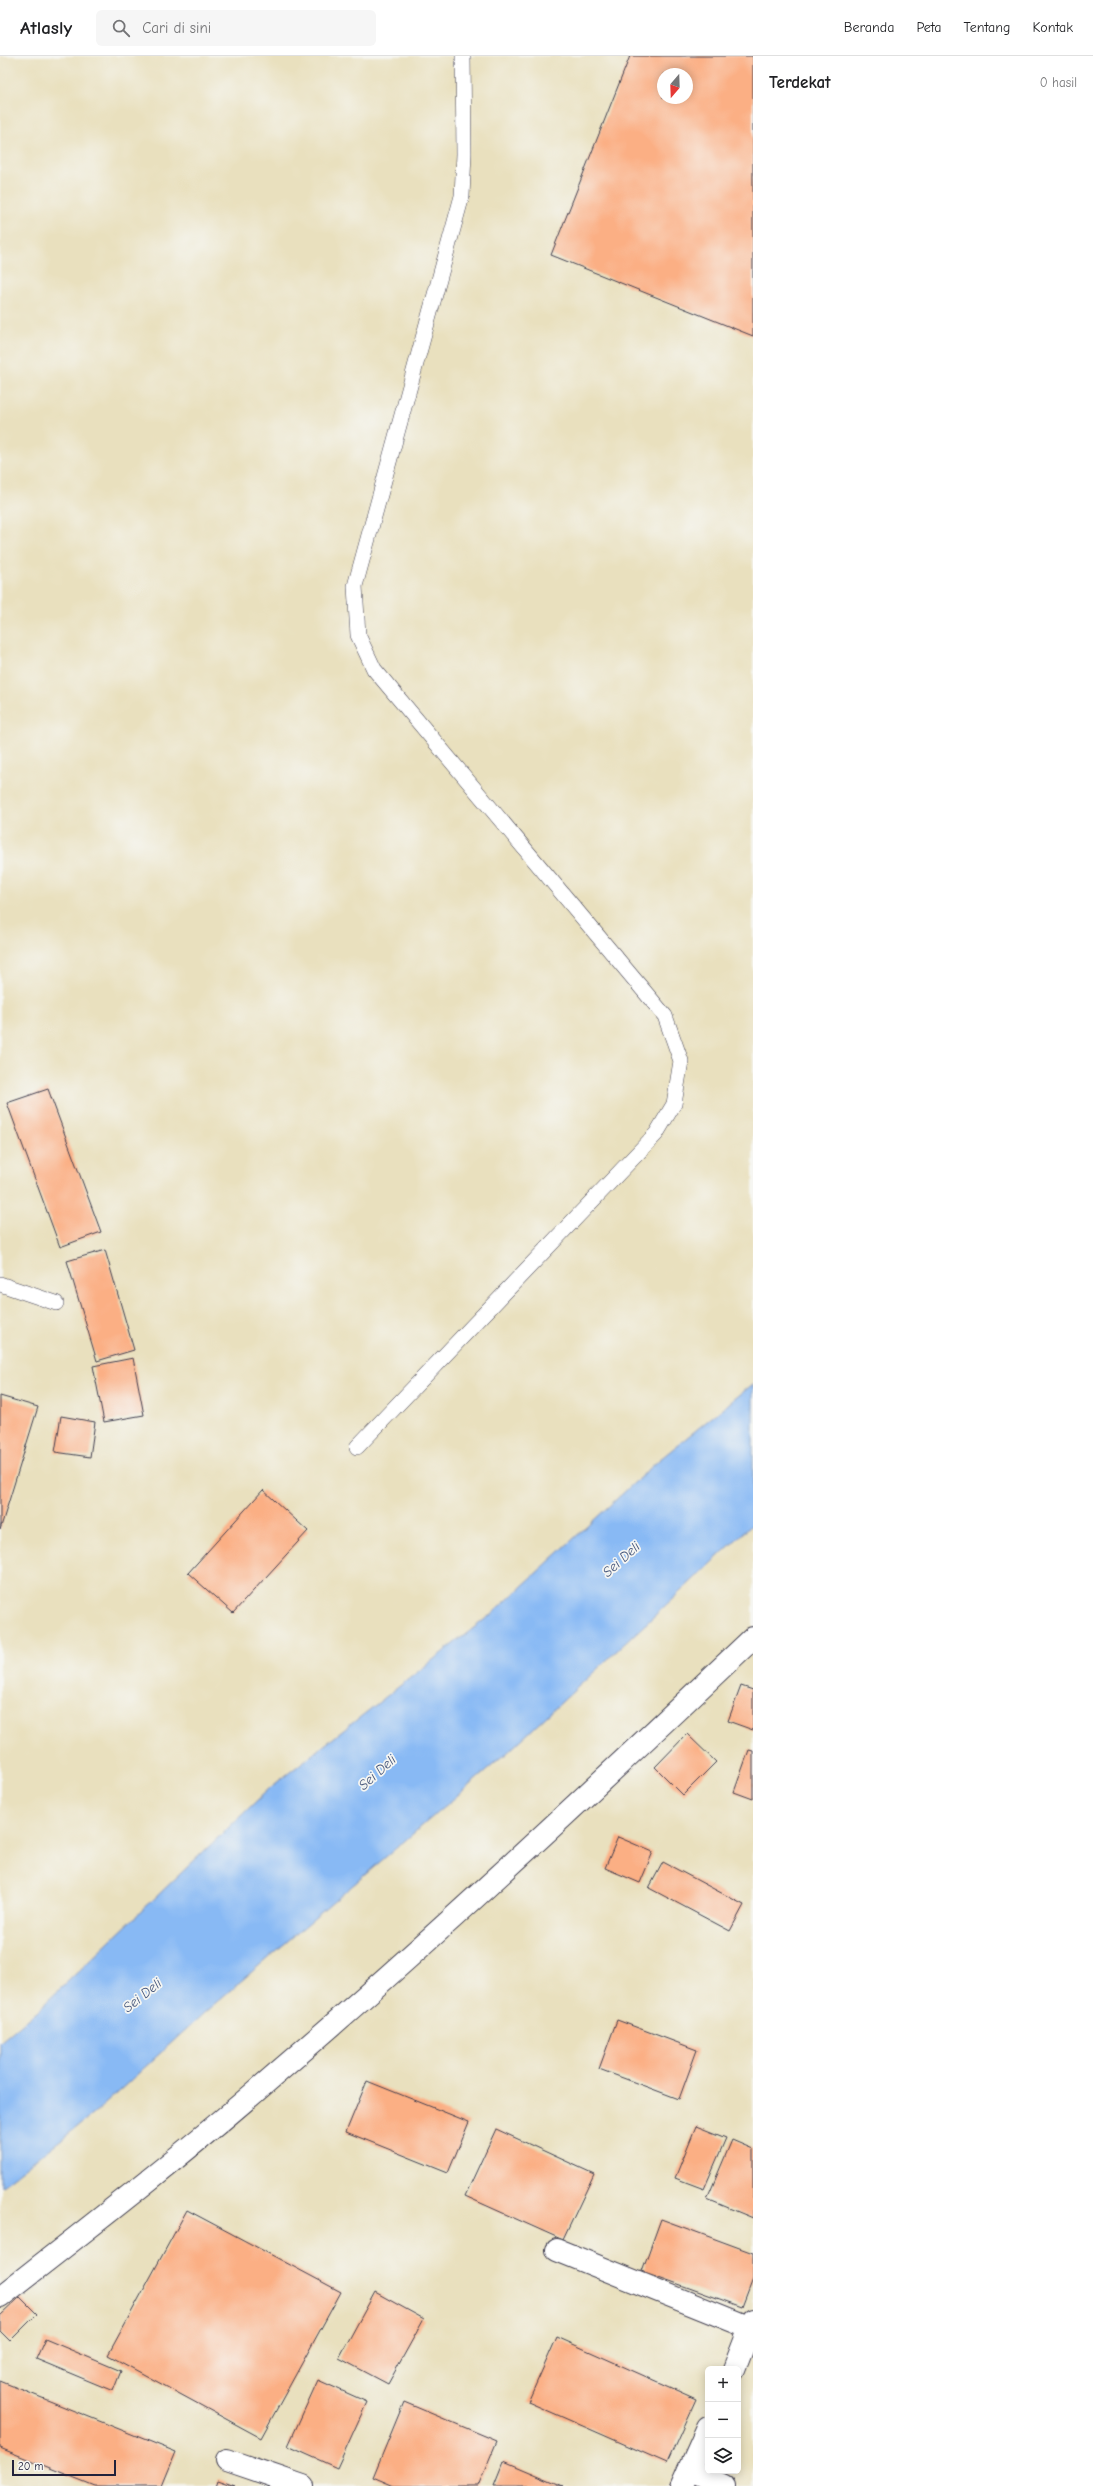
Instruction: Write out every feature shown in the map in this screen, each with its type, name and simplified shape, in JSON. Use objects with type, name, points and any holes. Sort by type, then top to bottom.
[{"type":"street","points":[[0,2297],[123,2200],[276,2075],[542,1837],[753,1638]]},
{"type":"street","points":[[557,2250],[752,2325],[735,2366]]},
{"type":"street","points":[[705,2435],[685,2478],[724,2486]]},
{"type":"street","points":[[227,2460],[303,2486]]},
{"type":"lane","points":[[357,1447],[656,1134],[674,1104],[681,1061],[665,1016],[374,669],[358,635],[355,586],[462,196],[464,154],[463,56]]},
{"type":"lane","points":[[0,1284],[56,1303]]},
{"type":"water","name":"Sei Deli","points":[[753,1384],[753,1524],[507,1753],[205,2012],[94,2114],[0,2187],[0,2042],[38,2010],[271,1787],[494,1612],[659,1460]]},
{"type":"building","points":[[630,56],[753,56],[753,336],[551,255]]},
{"type":"building","points":[[48,1089],[101,1232],[60,1247],[7,1103]]},
{"type":"building","points":[[105,1250],[134,1350],[97,1361],[67,1261]]},
{"type":"building","points":[[133,1358],[144,1415],[104,1422],[93,1366]]},
{"type":"building","points":[[0,1396],[38,1407],[0,1530]]},
{"type":"building","points":[[61,1416],[95,1422],[90,1457],[55,1452]]},
{"type":"building","points":[[263,1490],[308,1531],[233,1613],[188,1573]]},
{"type":"building","points":[[741,1686],[753,1690],[753,1730],[728,1721]]},
{"type":"building","points":[[687,1734],[716,1762],[683,1795],[655,1767]]},
{"type":"building","points":[[749,1750],[753,1751],[753,1799],[734,1792]]},
{"type":"building","points":[[618,1837],[653,1852],[640,1883],[605,1868]]},
{"type":"building","points":[[663,1862],[744,1905],[730,1931],[649,1888]]},
{"type":"building","points":[[617,2020],[697,2050],[679,2099],[599,2069]]},
{"type":"building","points":[[367,2081],[469,2122],[448,2173],[346,2132]]},
{"type":"building","points":[[696,2126],[726,2138],[704,2189],[675,2178]]},
{"type":"building","points":[[496,2129],[594,2174],[563,2240],[465,2196]]},
{"type":"building","points":[[732,2140],[753,2149],[753,2218],[707,2199]]},
{"type":"building","points":[[187,2210],[341,2292],[261,2438],[108,2355]]},
{"type":"building","points":[[661,2219],[753,2253],[753,2278],[742,2307],[642,2271]]},
{"type":"building","points":[[375,2292],[424,2319],[388,2384],[339,2358]]},
{"type":"building","points":[[20,2297],[37,2314],[10,2341],[0,2331],[0,2316]]},
{"type":"building","points":[[557,2337],[696,2399],[667,2463],[528,2402]]},
{"type":"building","points":[[45,2339],[121,2371],[113,2391],[36,2359]]},
{"type":"building","points":[[318,2380],[367,2402],[337,2468],[288,2446]]},
{"type":"building","points":[[0,2381],[176,2452],[162,2486],[95,2486],[0,2448]]},
{"type":"building","points":[[404,2402],[497,2441],[478,2486],[394,2486],[373,2477]]},
{"type":"building","points":[[504,2461],[563,2486],[494,2486]]},
{"type":"building","points":[[218,2480],[235,2486],[216,2486]]}]
